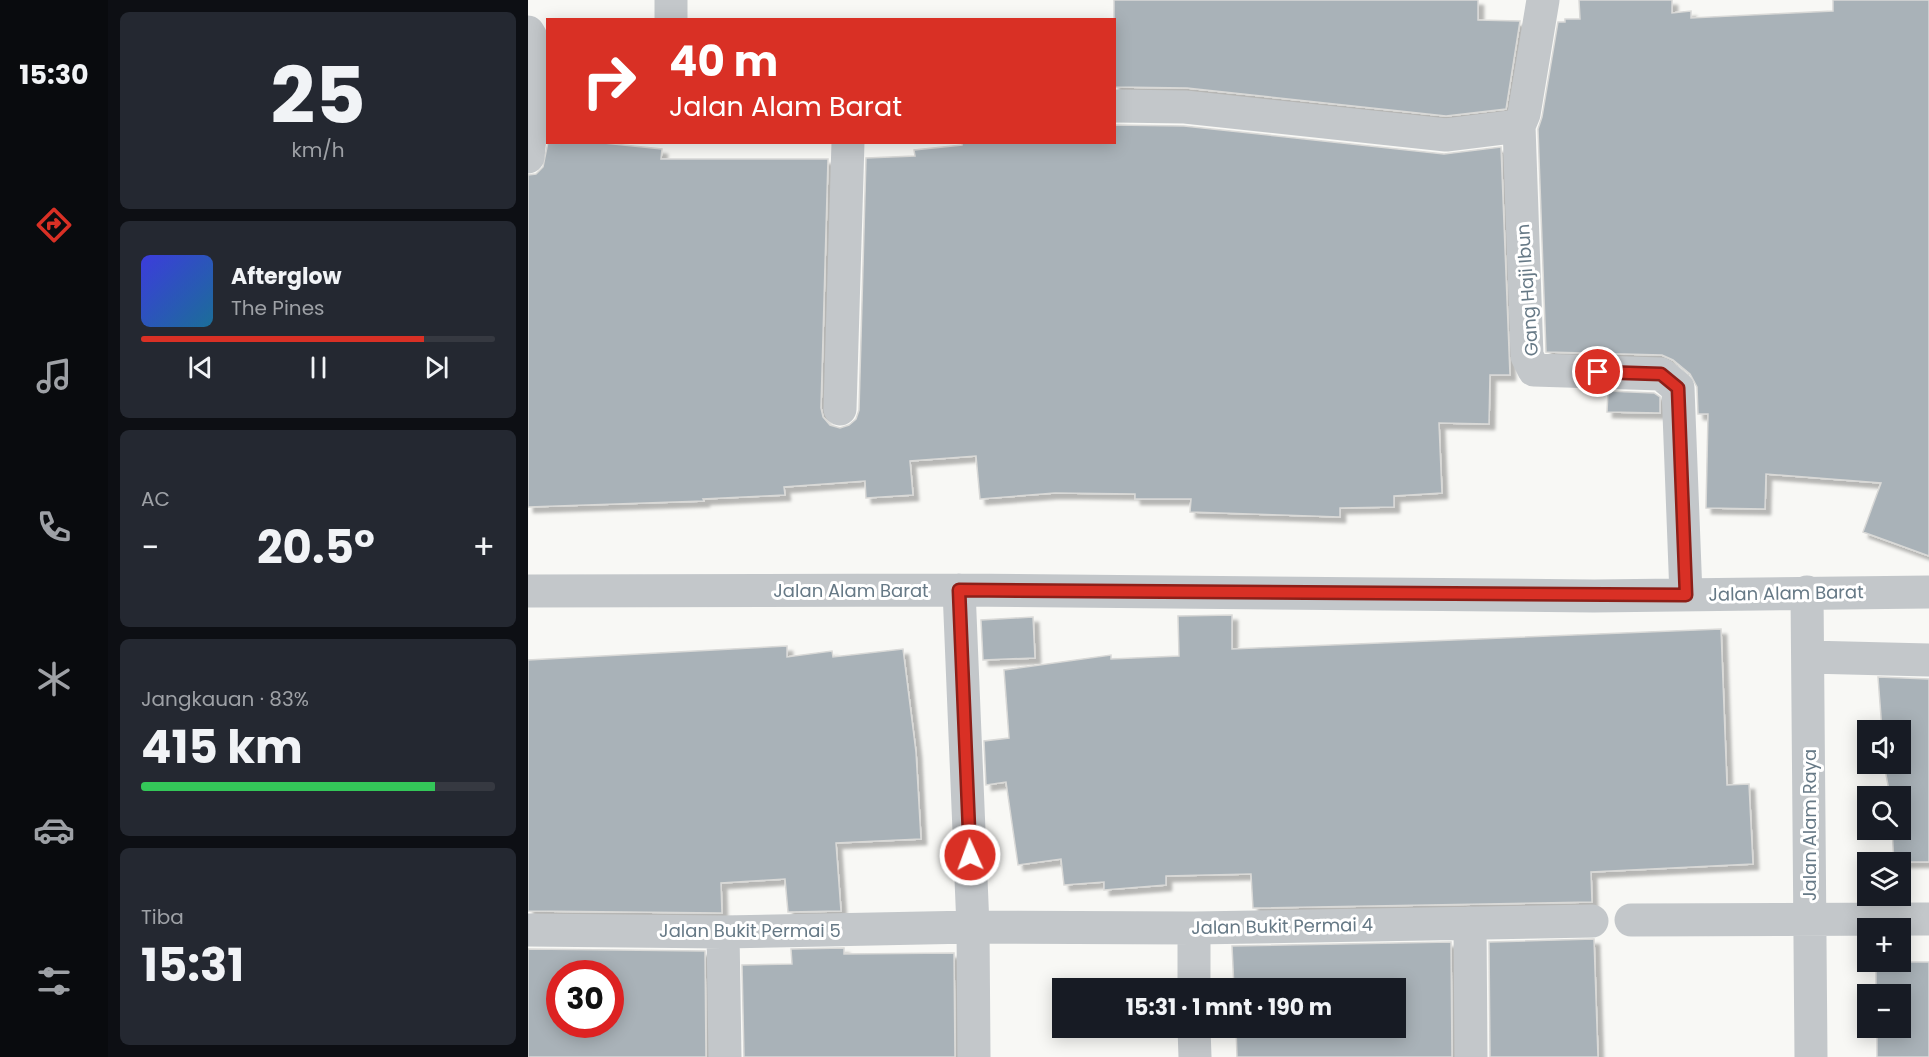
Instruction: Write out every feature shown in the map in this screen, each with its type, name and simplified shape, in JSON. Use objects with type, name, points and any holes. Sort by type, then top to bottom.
[{"type":"street","points":[[671,0],[671,18]]},
{"type":"street","name":"Gang Haji Ibun","points":[[1543,0],[1524,114],[1519,126],[1527,356],[1534,370],[1661,374],[1678,388],[1686,595]]},
{"type":"street","points":[[528,32],[541,88],[528,157]]},
{"type":"street","points":[[1116,106],[1185,106],[1446,135],[1519,126]]},
{"type":"street","points":[[840,409],[848,144]]},
{"type":"street","points":[[959,590],[973,927],[974,1057]]},
{"type":"street","name":"Jalan Alam Barat","points":[[528,591],[959,590],[1686,595],[1929,592]]},
{"type":"street","name":"Jalan Alam Raya","points":[[1808,592],[1810,1057]]},
{"type":"street","points":[[1808,657],[1929,660]]},
{"type":"street","points":[[1631,920],[1929,919]]},
{"type":"street","name":"Jalan Bukit Permai 4","points":[[973,927],[1194,928],[1592,921]]},
{"type":"street","points":[[1470,923],[1471,1057]]},
{"type":"street","name":"Jalan Bukit Permai 5","points":[[528,930],[723,932],[973,927]]},
{"type":"street","points":[[1194,928],[1194,978]]},
{"type":"street","points":[[723,932],[725,1057]]},
{"type":"street","points":[[1194,1038],[1194,1057]]},
{"type":"building","points":[[1114,0],[1478,0],[1478,20],[1520,21],[1506,109],[1446,116],[1187,88],[1116,87],[1116,18],[1114,18]]},
{"type":"building","points":[[1579,0],[1672,0],[1672,13],[1691,11],[1691,18],[1833,11],[1833,0],[1929,0],[1929,556],[1863,532],[1881,483],[1766,474],[1765,509],[1706,508],[1708,414],[1698,414],[1697,387],[1690,374],[1673,360],[1662,355],[1546,352],[1538,129],[1558,22],[1565,22],[1565,19],[1580,19]]},
{"type":"building","points":[[1116,125],[1184,126],[1444,154],[1501,147],[1510,375],[1490,375],[1489,424],[1439,423],[1442,493],[1394,496],[1394,507],[1340,508],[1340,517],[1190,512],[1191,499],[1135,499],[1135,494],[1055,493],[980,499],[976,456],[910,461],[913,495],[866,498],[865,481],[784,487],[785,495],[703,499],[704,501],[528,507],[528,175],[536,174],[543,167],[548,144],[613,144],[662,149],[661,159],[828,159],[821,408],[823,417],[830,425],[840,428],[856,419],[859,410],[866,158],[915,156],[914,150],[962,145],[1116,144]]},
{"type":"building","points":[[1608,391],[1654,393],[1660,397],[1660,413],[1607,412]]},
{"type":"building","points":[[1232,615],[1232,649],[1721,629],[1727,785],[1749,784],[1753,864],[1591,872],[1592,902],[1253,908],[1251,874],[1166,876],[1166,885],[1104,890],[1104,882],[1064,885],[1061,859],[1018,865],[1006,782],[986,785],[984,741],[1009,738],[1004,670],[1111,655],[1111,659],[1179,656],[1178,616]]},
{"type":"building","points":[[1033,617],[1035,658],[983,660],[981,620]]},
{"type":"building","points":[[787,646],[787,657],[832,651],[833,657],[903,649],[916,752],[921,839],[836,843],[841,911],[788,912],[785,879],[721,883],[722,913],[528,911],[528,660]]},
{"type":"building","points":[[1878,677],[1929,679],[1929,862],[1911,862],[1911,852],[1893,852],[1893,840],[1911,840],[1911,786],[1888,786],[1886,774],[1911,774],[1911,720],[1881,720]]},
{"type":"building","points":[[1594,939],[1598,1057],[1490,1057],[1489,942]]},
{"type":"building","points":[[1451,942],[1452,1057],[1237,1057],[1236,1038],[1406,1038],[1406,978],[1234,978],[1232,946]]},
{"type":"building","points":[[844,948],[844,954],[954,953],[955,1057],[744,1057],[742,965],[792,964],[791,949]]},
{"type":"building","points":[[528,949],[705,951],[706,1057],[528,1057]]},
{"type":"building","points":[[1911,962],[1929,962],[1929,1057],[1877,1057],[1877,1038],[1911,1038],[1911,984],[1876,984],[1876,972],[1911,972]]},
{"type":"route","points":[[970,855],[959,590],[1686,595],[1678,388],[1661,374],[1598,372]]}]
